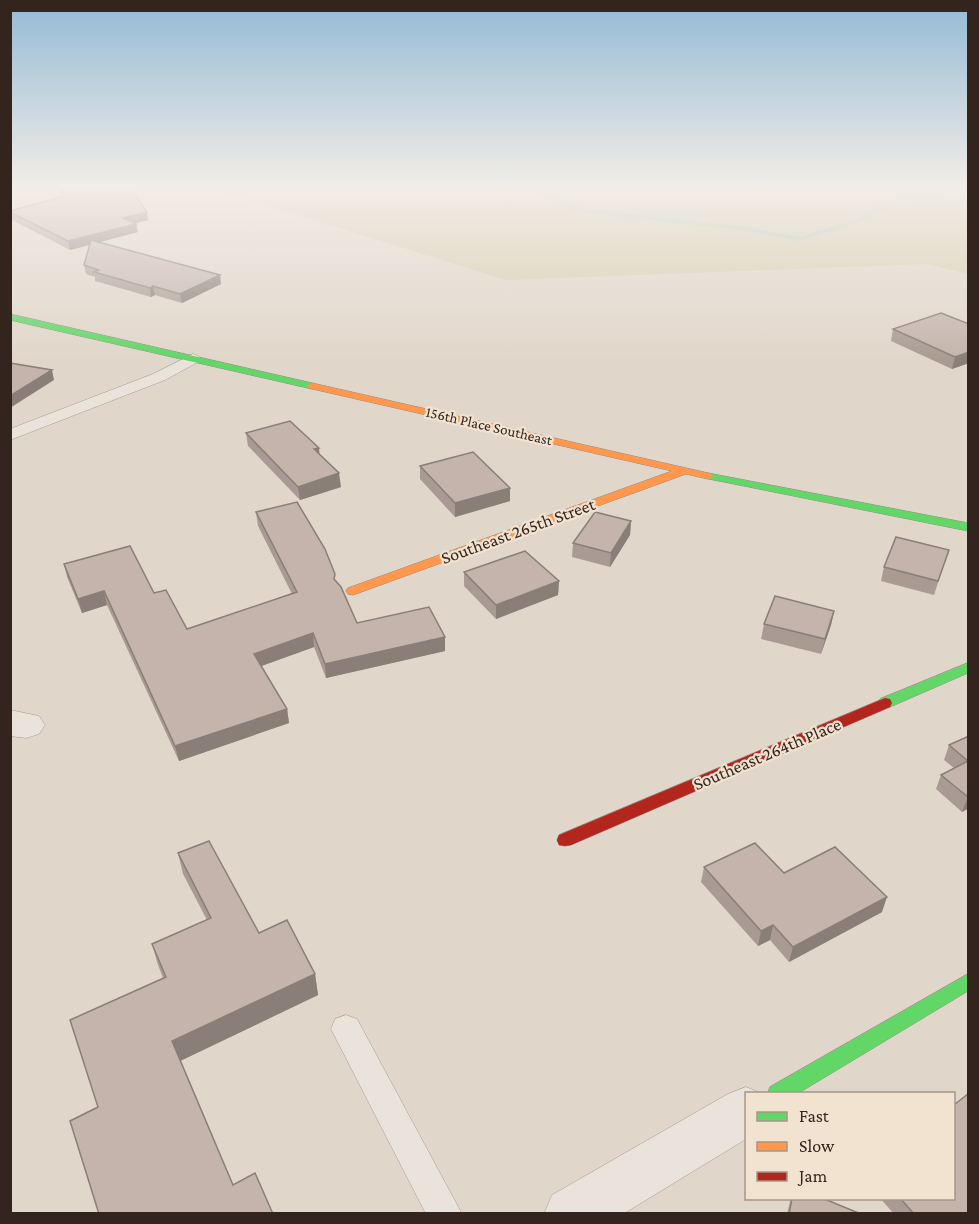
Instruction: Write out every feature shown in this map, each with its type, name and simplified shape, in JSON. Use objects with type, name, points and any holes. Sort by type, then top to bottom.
[{"type":"street","name":"156th Place Southeast","points":[[10,317],[684,471],[969,527]]},
{"type":"street","name":"Southeast 265th Street","points":[[353,591],[684,471]]},
{"type":"street","name":"Southeast 264th Place","points":[[565,840],[969,668]]},
{"type":"street","points":[[780,1092],[969,982]]},
{"type":"street","points":[[571,1214],[745,1113]]},
{"type":"lane","points":[[10,435],[159,377],[193,358]]},
{"type":"lane","points":[[346,1029],[445,1214]]},
{"type":"shaded area","points":[[394,245],[968,245],[968,274],[927,264],[506,280]]},
{"type":"building","points":[[90,245],[110,245],[220,275],[180,294],[94,272],[99,270],[84,265]]},
{"type":"building","points":[[941,313],[969,324],[969,352],[955,357],[893,329]]},
{"type":"building","points":[[10,363],[52,370],[10,396]]},
{"type":"building","points":[[290,421],[319,448],[314,449],[339,473],[298,487],[246,433]]},
{"type":"building","points":[[473,452],[510,488],[455,503],[420,466]]},
{"type":"building","points":[[297,502],[325,549],[335,574],[334,579],[341,587],[357,623],[429,607],[445,637],[325,664],[313,633],[254,654],[287,709],[175,746],[104,591],[78,599],[64,564],[130,546],[154,593],[166,590],[187,629],[297,592],[256,512]]},
{"type":"building","points":[[595,512],[631,521],[611,553],[573,543]]},
{"type":"building","points":[[896,537],[949,550],[938,581],[884,567]]},
{"type":"building","points":[[525,551],[559,581],[496,605],[464,572]]},
{"type":"building","points":[[775,596],[834,611],[825,639],[764,624]]},
{"type":"building","points":[[969,736],[968,797],[941,775],[968,761],[949,745]]},
{"type":"building","points":[[209,841],[259,933],[287,920],[315,974],[172,1041],[233,1185],[255,1173],[273,1214],[99,1214],[70,1121],[98,1107],[70,1020],[166,977],[152,944],[211,918],[178,853]]},
{"type":"building","points":[[755,843],[784,873],[835,847],[887,897],[793,947],[773,925],[761,931],[704,867]]},
{"type":"building","points":[[969,1093],[969,1214],[914,1214],[902,1200],[955,1200],[955,1104]]},
{"type":"building","points":[[792,1200],[827,1200],[861,1214],[789,1214]]},
{"type":"traffic: fast","points":[[10,317],[312,386]]},
{"type":"traffic: fast","points":[[708,476],[968,527]]},
{"type":"traffic: fast","points":[[885,703],[968,668]]},
{"type":"traffic: fast","points":[[780,1092],[968,982]]},
{"type":"traffic: slow","points":[[312,386],[708,476]]},
{"type":"traffic: slow","points":[[353,591],[684,471]]},
{"type":"traffic: jam","points":[[565,840],[885,703]]}]
